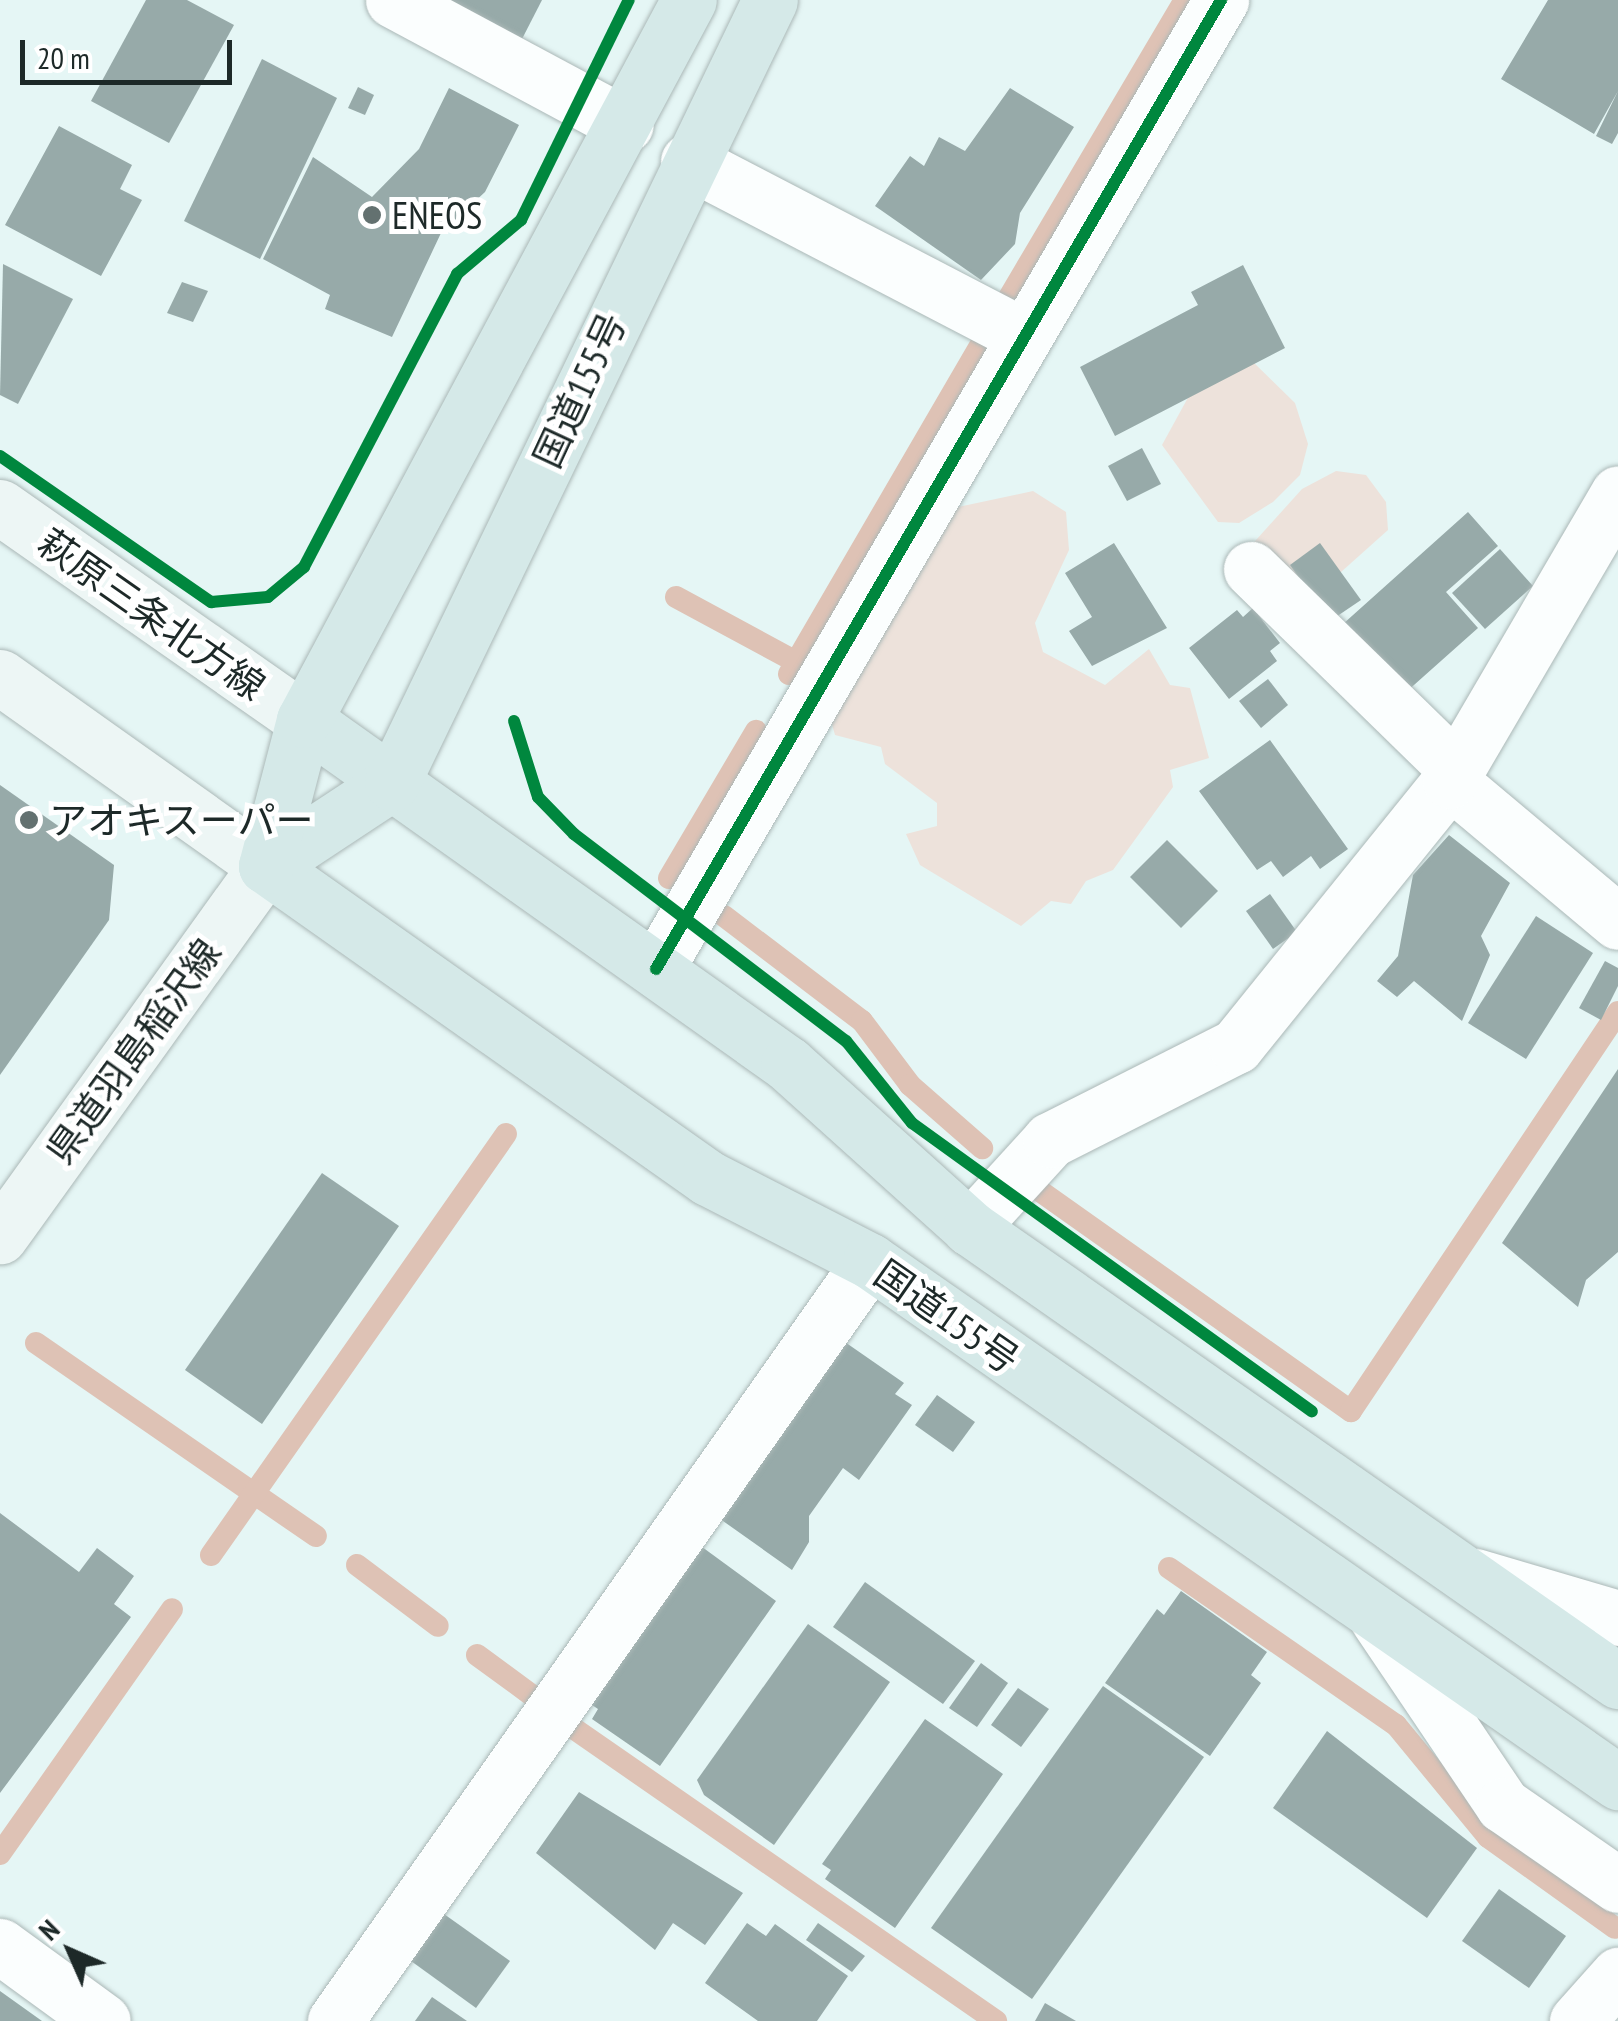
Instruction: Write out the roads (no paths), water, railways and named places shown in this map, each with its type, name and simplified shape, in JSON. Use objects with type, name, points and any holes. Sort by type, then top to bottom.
[{"type":"highway","points":[[266,866],[304,720],[690,0]]},
{"type":"highway","name":"国道155号","points":[[392,782],[688,161],[770,0]]},
{"type":"highway","points":[[304,720],[788,1064],[970,1228],[1618,1681]]},
{"type":"highway","points":[[266,866],[392,782]]},
{"type":"highway","name":"国道155号","points":[[266,866],[708,1178],[870,1260],[1378,1620],[1618,1782]]},
{"type":"main road","name":"萩原三条北方線","points":[[0,507],[304,720]]},
{"type":"main road","points":[[0,677],[266,866]]},
{"type":"main road","name":"県道羽島稲沢線","points":[[0,1236],[266,866]]},
{"type":"street","points":[[394,0],[626,125]]},
{"type":"street","points":[[656,969],[1222,0]]},
{"type":"street","points":[[688,161],[1024,336]]},
{"type":"street","points":[[970,1228],[1050,1140],[1236,1046],[1453,775],[1618,494]]},
{"type":"street","points":[[1251,569],[1453,775],[1618,922]]},
{"type":"street","points":[[335,2021],[870,1260]]},
{"type":"street","points":[[1468,1574],[1618,1618]]},
{"type":"street","points":[[1378,1620],[1503,1805],[1618,1886]]},
{"type":"street","points":[[0,1946],[103,2021]]},
{"type":"street","points":[[1577,2021],[1618,1976]]},
{"type":"waterway","points":[[1008,299],[1185,0]]},
{"type":"waterway","points":[[789,674],[983,341]]},
{"type":"waterway","points":[[676,597],[796,662]]},
{"type":"waterway","points":[[669,878],[756,731]]},
{"type":"waterway","points":[[724,916],[862,1021],[910,1085],[982,1148]]},
{"type":"waterway","points":[[1040,1191],[1351,1411],[1618,1012]]},
{"type":"waterway","points":[[211,1555],[506,1134]]},
{"type":"waterway","points":[[36,1343],[316,1536]]},
{"type":"waterway","points":[[357,1565],[438,1626]]},
{"type":"waterway","points":[[1169,1568],[1396,1725],[1488,1837],[1615,1928]]},
{"type":"waterway","points":[[0,1854],[172,1609]]},
{"type":"waterway","points":[[477,1655],[533,1696]]},
{"type":"waterway","points":[[563,1721],[996,2021]]},
{"type":"place","name":"ENEOS","points":[[372,215]]},
{"type":"place","name":"アオキスーパー","points":[[29,820]]}]
